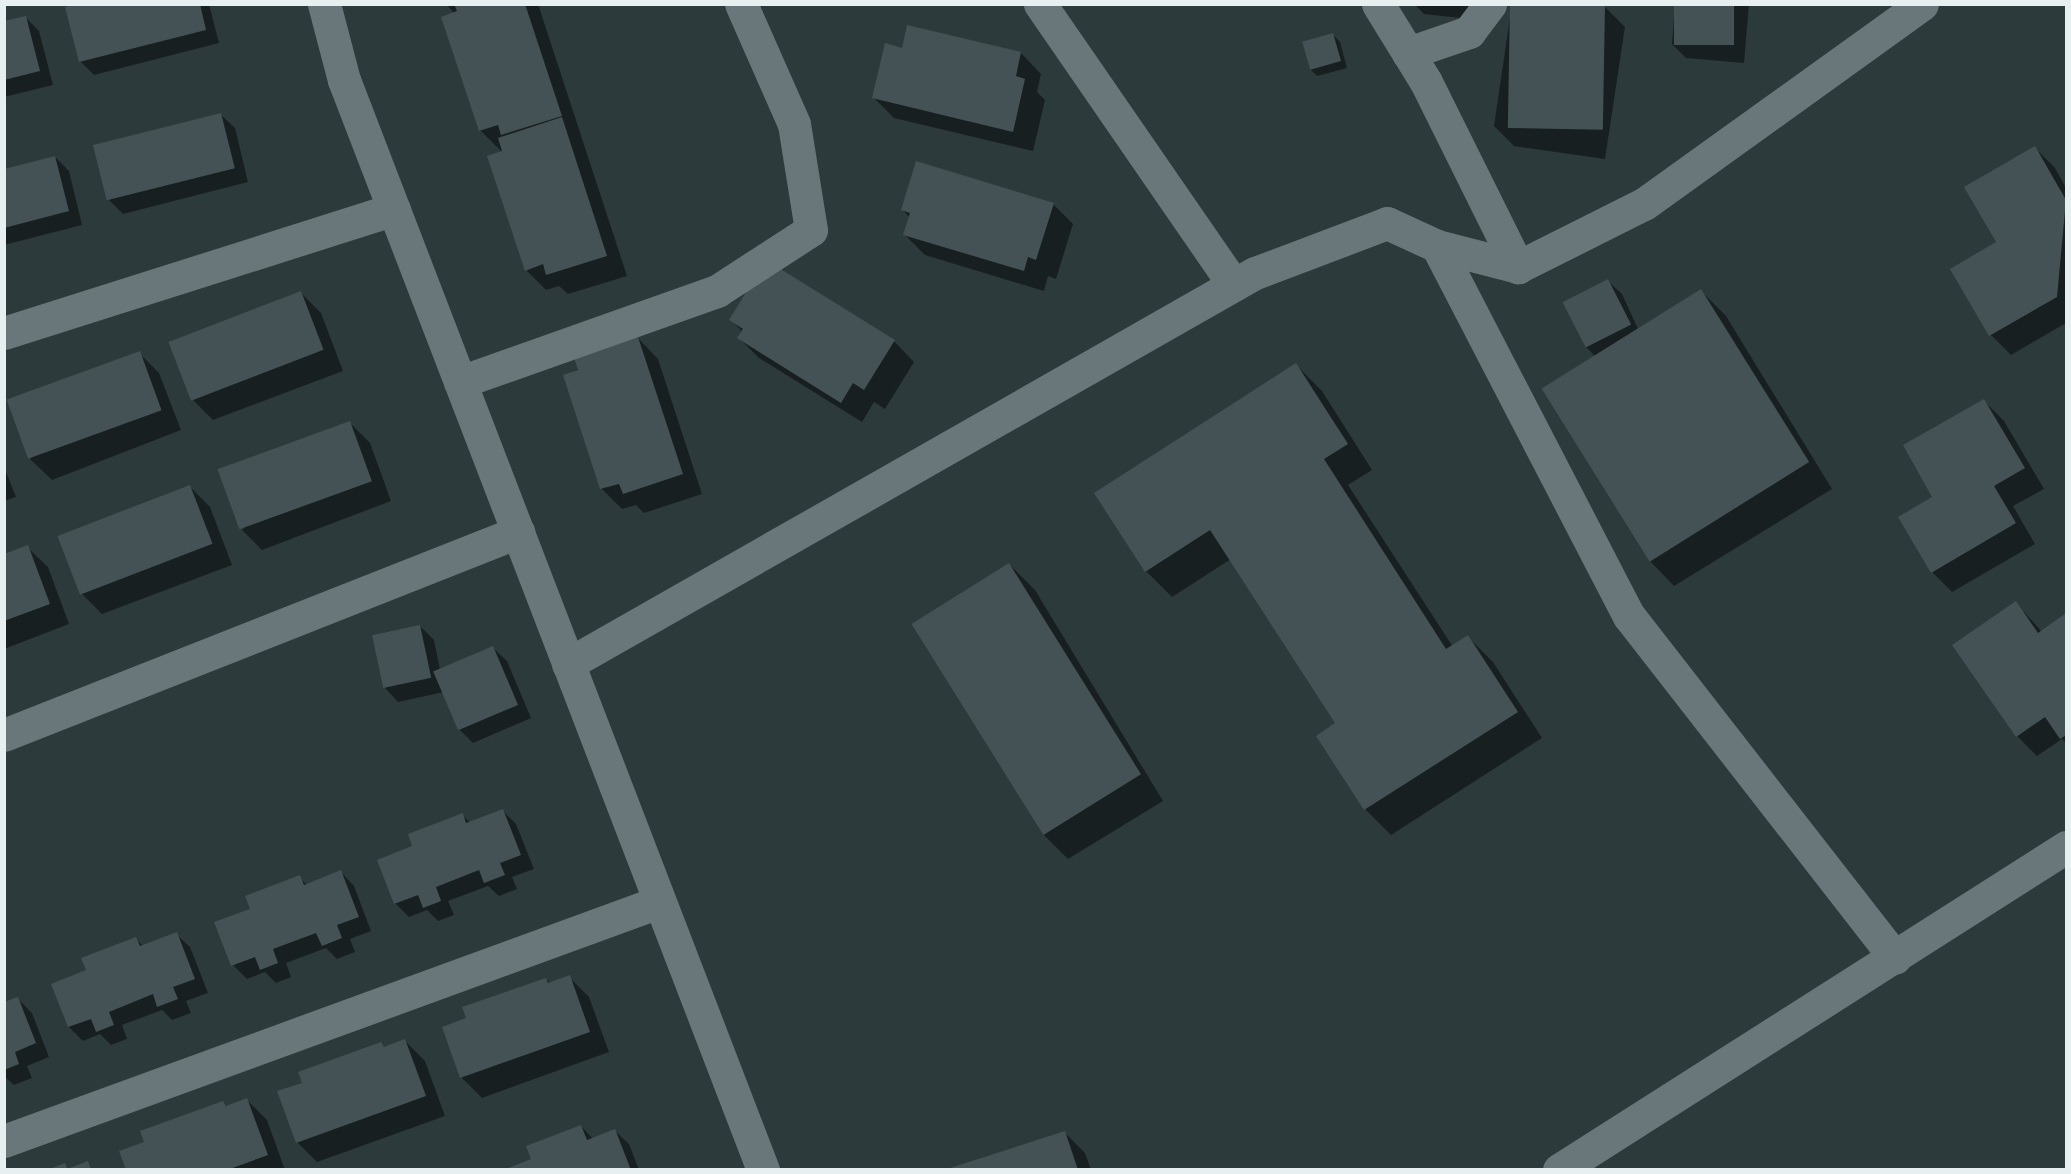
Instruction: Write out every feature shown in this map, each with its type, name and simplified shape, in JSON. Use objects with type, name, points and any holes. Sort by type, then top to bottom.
[{"type":"street","points":[[324,4],[344,80],[763,1170]]},
{"type":"street","points":[[460,382],[717,291],[811,230],[794,124],[741,4]]},
{"type":"street","points":[[1040,4],[1234,285]]},
{"type":"street","points":[[1378,4],[1426,82],[1518,267]]},
{"type":"street","points":[[1408,54],[1469,33],[1490,4]]},
{"type":"street","points":[[568,664],[1255,273],[1387,223],[1437,246],[1518,267],[1644,204],[1922,4]]},
{"type":"street","points":[[4,333],[394,209]]},
{"type":"street","points":[[1437,246],[1629,616],[1895,958]]},
{"type":"street","points":[[4,735],[518,532]]},
{"type":"street","points":[[1559,1170],[2067,847]]},
{"type":"street","points":[[4,1141],[659,902]]},
{"type":"building","points":[[75,4],[200,4],[206,30],[79,62],[65,7]]},
{"type":"building","points":[[454,4],[525,4],[562,116],[501,135],[498,125],[479,131],[441,17],[457,11]]},
{"type":"building","points":[[1510,4],[1605,6],[1603,130],[1508,128]]},
{"type":"building","points":[[1674,4],[1734,4],[1734,45],[1674,45]]},
{"type":"building","points":[[26,16],[40,71],[4,80],[4,21]]},
{"type":"building","points":[[907,25],[1021,52],[1016,76],[1025,79],[1013,132],[872,98],[885,43],[902,48]]},
{"type":"building","points":[[1333,33],[1341,61],[1310,70],[1302,42]]},
{"type":"building","points":[[221,113],[235,168],[107,200],[93,145]]},
{"type":"building","points":[[562,117],[607,256],[546,275],[543,264],[525,271],[487,156],[502,151],[498,138]]},
{"type":"building","points":[[2035,146],[2066,200],[2057,297],[1989,336],[1950,269],[1996,242],[1964,187]]},
{"type":"building","points":[[55,156],[69,211],[4,228],[4,169]]},
{"type":"building","points":[[916,161],[1054,203],[1036,260],[1028,257],[1024,271],[903,235],[910,213],[901,210]]},
{"type":"building","points":[[766,260],[895,340],[864,390],[853,383],[841,403],[737,338],[743,329],[729,320]]},
{"type":"building","points":[[1608,279],[1631,324],[1586,348],[1563,302]]},
{"type":"building","points":[[1701,289],[1809,462],[1650,562],[1542,389]]},
{"type":"building","points":[[301,291],[324,350],[191,401],[168,342]]},
{"type":"building","points":[[638,337],[683,474],[623,494],[619,484],[600,489],[563,375],[578,370],[574,357]]},
{"type":"building","points":[[140,351],[162,410],[28,459],[7,400]]},
{"type":"building","points":[[1296,363],[1348,444],[1324,459],[1446,649],[1468,635],[1518,712],[1364,810],[1316,736],[1335,723],[1210,530],[1145,572],[1094,493]]},
{"type":"building","points":[[1984,399],[2025,468],[1994,486],[2016,523],[1931,573],[1898,517],[1932,497],[1903,445]]},
{"type":"building","points":[[350,421],[372,481],[239,529],[218,469]]},
{"type":"building","points":[[190,485],[213,544],[80,595],[57,536]]},
{"type":"building","points":[[28,545],[50,604],[4,621],[4,554]]},
{"type":"building","points":[[1009,563],[1141,774],[1043,835],[911,624]]},
{"type":"building","points":[[2016,601],[2038,633],[2066,613],[2066,735],[2060,739],[2045,717],[2016,737],[1952,645]]},
{"type":"building","points":[[420,625],[431,678],[383,688],[372,635]]},
{"type":"building","points":[[493,646],[518,705],[458,730],[433,671]]},
{"type":"building","points":[[503,809],[521,855],[500,863],[505,875],[484,883],[479,870],[436,887],[441,901],[423,908],[418,895],[394,904],[377,860],[412,846],[408,834],[463,813],[466,823]]},
{"type":"building","points":[[341,870],[359,917],[337,925],[342,938],[322,946],[316,933],[273,949],[278,963],[260,970],[255,957],[231,966],[214,922],[250,909],[245,896],[300,875],[304,885]]},
{"type":"building","points":[[177,932],[195,979],[173,987],[178,999],[157,1007],[153,994],[109,1012],[114,1025],[96,1032],[91,1019],[68,1027],[51,984],[86,970],[81,958],[136,937],[140,946]]},
{"type":"building","points":[[570,975],[590,1032],[460,1078],[442,1027],[466,1018],[462,1007],[546,978],[548,983]]},
{"type":"building","points":[[18,997],[36,1043],[15,1052],[19,1064],[4,1070],[4,1002]]},
{"type":"building","points":[[405,1039],[426,1096],[296,1143],[277,1091],[302,1083],[298,1072],[381,1042],[384,1047]]},
{"type":"building","points":[[247,1098],[268,1155],[227,1170],[126,1170],[119,1151],[144,1142],[140,1131],[223,1101],[226,1106]]},
{"type":"building","points":[[581,1125],[587,1140],[615,1129],[631,1170],[504,1170],[531,1159],[526,1146]]},
{"type":"building","points":[[1065,1131],[1078,1170],[947,1170],[947,1169]]},
{"type":"building","points":[[88,1161],[91,1170],[47,1170],[65,1163],[67,1169]]}]
